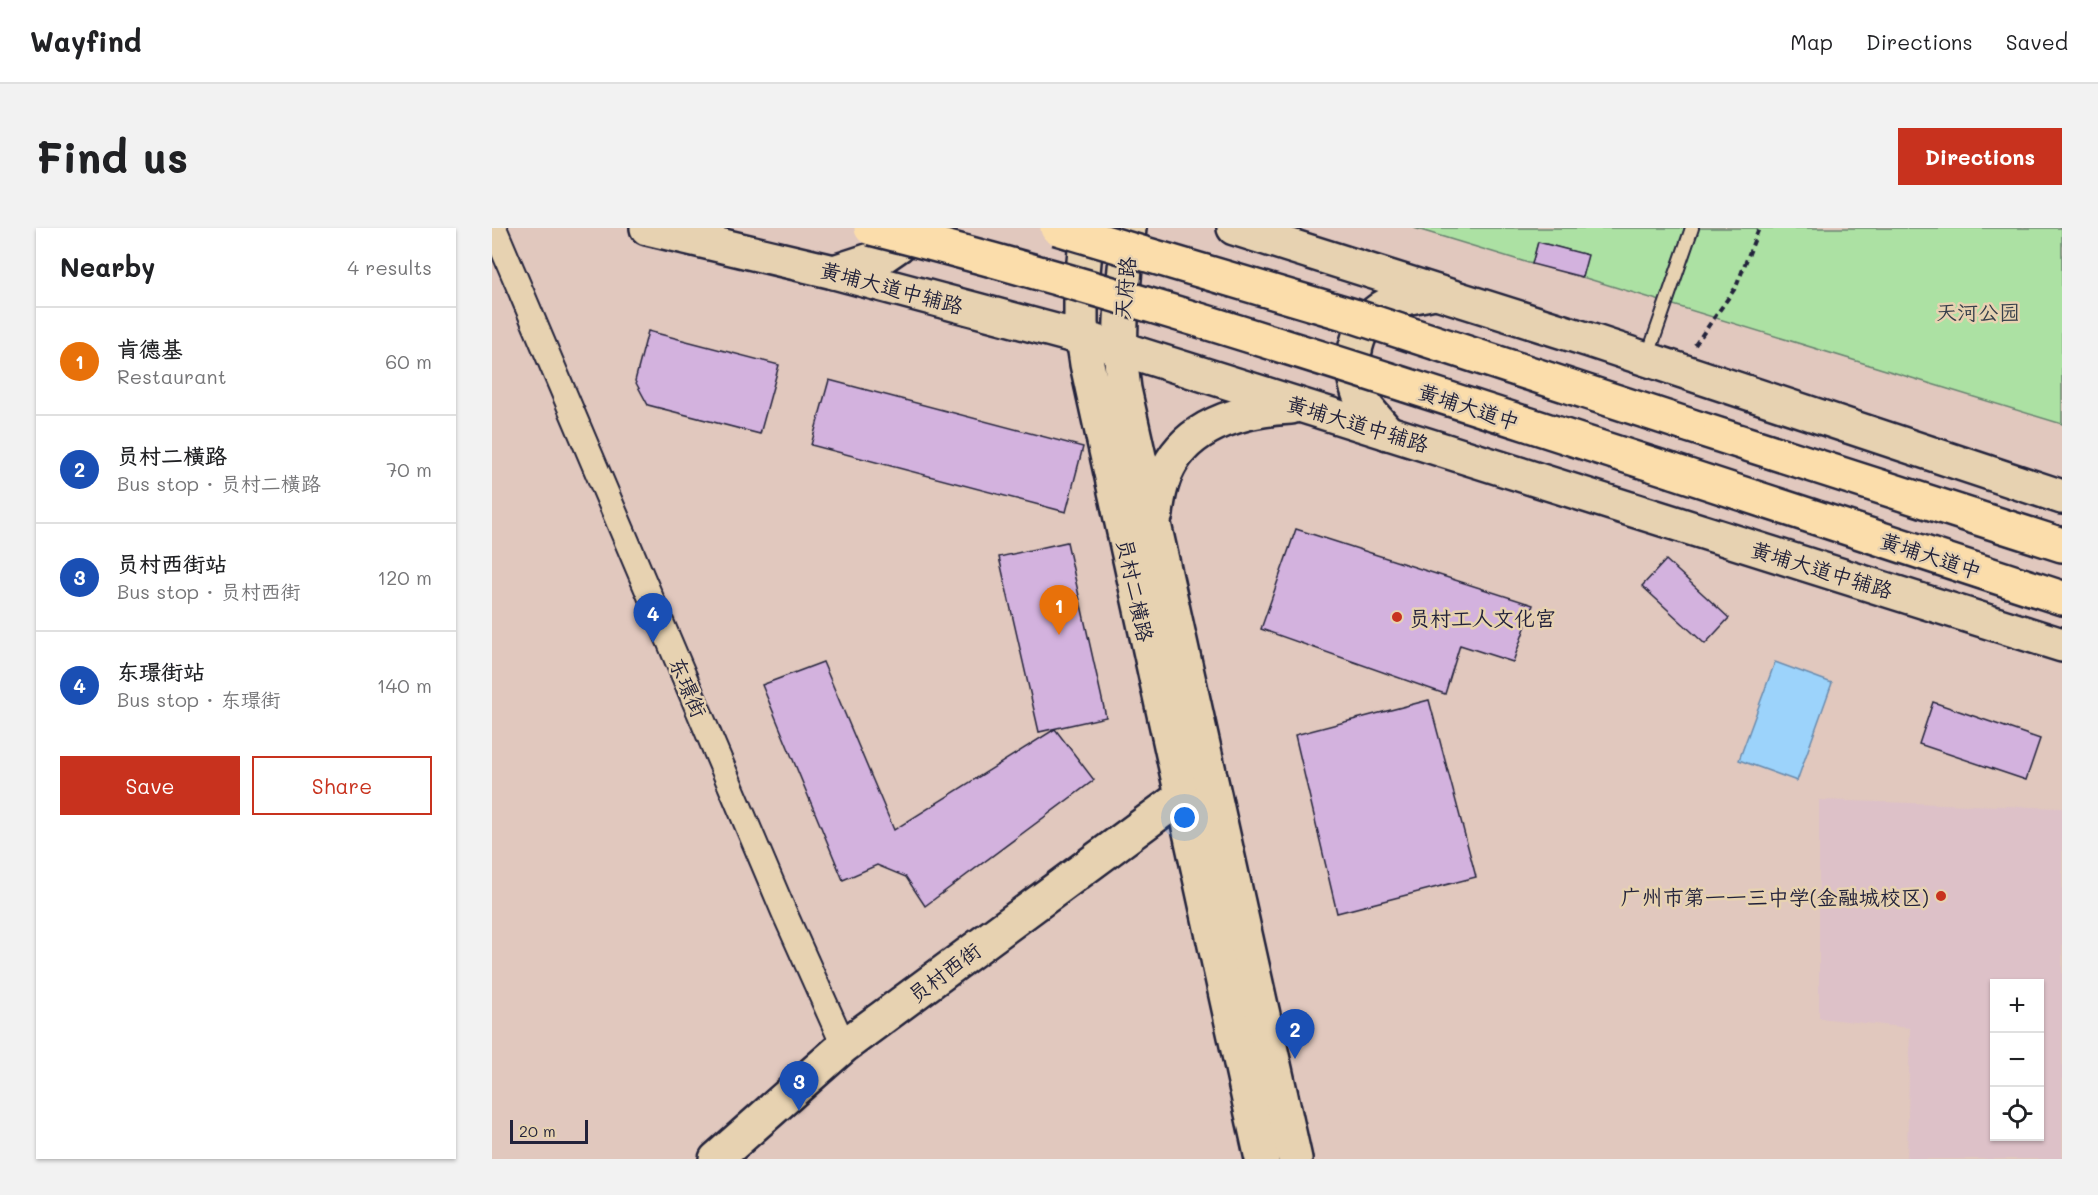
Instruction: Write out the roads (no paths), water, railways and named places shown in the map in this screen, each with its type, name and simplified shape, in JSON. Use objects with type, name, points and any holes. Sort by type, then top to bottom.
[{"type":"main road","name":"黄埔大道中辅路","points":[[647,228],[834,272],[1083,337],[2062,645]]},
{"type":"main road","name":"黄埔大道中","points":[[871,228],[1191,317],[2062,598]]},
{"type":"main road","points":[[834,272],[883,256],[899,245],[910,228]]},
{"type":"main road","points":[[1057,228],[1354,316],[2062,545]]},
{"type":"main road","name":"天府路","points":[[1083,337],[1081,295],[1087,228]]},
{"type":"main road","name":"天府路","points":[[1119,348],[1121,306],[1130,228]]},
{"type":"main road","points":[[1234,228],[1677,369],[2062,497]]},
{"type":"main road","points":[[1388,433],[1364,404],[1354,380],[1353,358],[1358,340],[1363,327],[1382,308],[1401,299],[1435,292]]},
{"type":"main road","name":"员村二横路","points":[[1083,337],[1091,384],[1262,1159]]},
{"type":"main road","name":"员村二横路","points":[[1119,348],[1124,389],[1295,1159]]},
{"type":"main road","points":[[1154,524],[1159,491],[1165,474],[1181,448],[1193,438],[1208,428],[1241,414],[1304,406]]},
{"type":"main road","name":"员村西街","points":[[716,1159],[844,1046],[1182,796]]},
{"type":"street","name":"东璟街","points":[[494,228],[784,912],[844,1046]]},
{"type":"lane","points":[[1646,359],[1692,228]]},
{"type":"water","points":[[1775,662],[1832,683],[1797,781],[1739,760]]},
{"type":"place","name":"员村工人文化宫","points":[[1397,617]]},
{"type":"place","name":"肯德基","points":[[1059,635]]},
{"type":"place","name":"东璟街站","points":[[653,643]]},
{"type":"place","name":"广州市第一一三中学(金融城校区)","points":[[1941,896]]},
{"type":"place","name":"员村二横路","points":[[1295,1059]]},
{"type":"place","name":"员村西街站","points":[[799,1111]]},
{"type":"park label","name":"天河公园","points":[[1978,311]]}]
